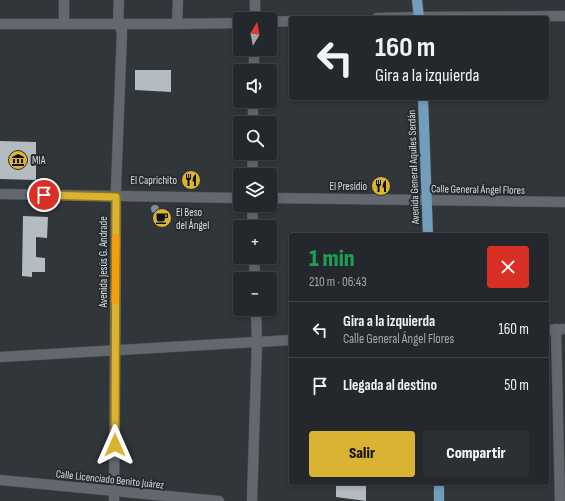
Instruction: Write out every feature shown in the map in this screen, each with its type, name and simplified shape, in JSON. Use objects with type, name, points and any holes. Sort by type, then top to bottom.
[{"type":"main road","points":[[417,0],[419,16]]},
{"type":"main road","name":"Avenida General Aquiles Serdán","points":[[423,100],[428,233]]},
{"type":"main road","points":[[439,485],[440,501]]},
{"type":"street","points":[[64,0],[64,24]]},
{"type":"street","name":"Avenida Jesús G. Andrade","points":[[114,496],[116,197],[122,31],[118,24],[119,0]]},
{"type":"street","points":[[177,24],[178,0]]},
{"type":"street","points":[[255,0],[255,12]]},
{"type":"street","points":[[549,16],[565,16]]},
{"type":"street","points":[[277,22],[289,21]]},
{"type":"street","points":[[0,24],[233,23]]},
{"type":"street","points":[[0,194],[233,198]]},
{"type":"street","name":"Calle General Ángel Flores","points":[[277,198],[565,202]]},
{"type":"street","points":[[252,501],[257,341],[256,316]]},
{"type":"street","points":[[556,329],[560,501]]},
{"type":"street","points":[[0,357],[289,340]]},
{"type":"street","name":"Calle Licenciado Benito Juárez","points":[[0,480],[114,496],[218,501]]},
{"type":"building","points":[[135,70],[171,70],[171,92],[135,90]]},
{"type":"building","name":"MIA","points":[[0,141],[36,142],[36,180],[0,179]]},
{"type":"building","points":[[23,216],[48,217],[47,238],[36,237],[36,257],[45,258],[45,272],[32,272],[32,277],[22,276]]},
{"type":"building","points":[[336,485],[366,485],[366,501],[336,497]]},
{"type":"slow traffic","points":[[115,301],[116,237]]},
{"type":"place","name":"MIA","points":[[18,160]]},
{"type":"place","name":"El Caprichito","points":[[191,180]]},
{"type":"place","name":"El Presidio","points":[[381,186]]},
{"type":"place","name":"El Beso del Ángel","points":[[162,218]]},
{"type":"route","points":[[44,195],[116,197],[115,445]]}]
